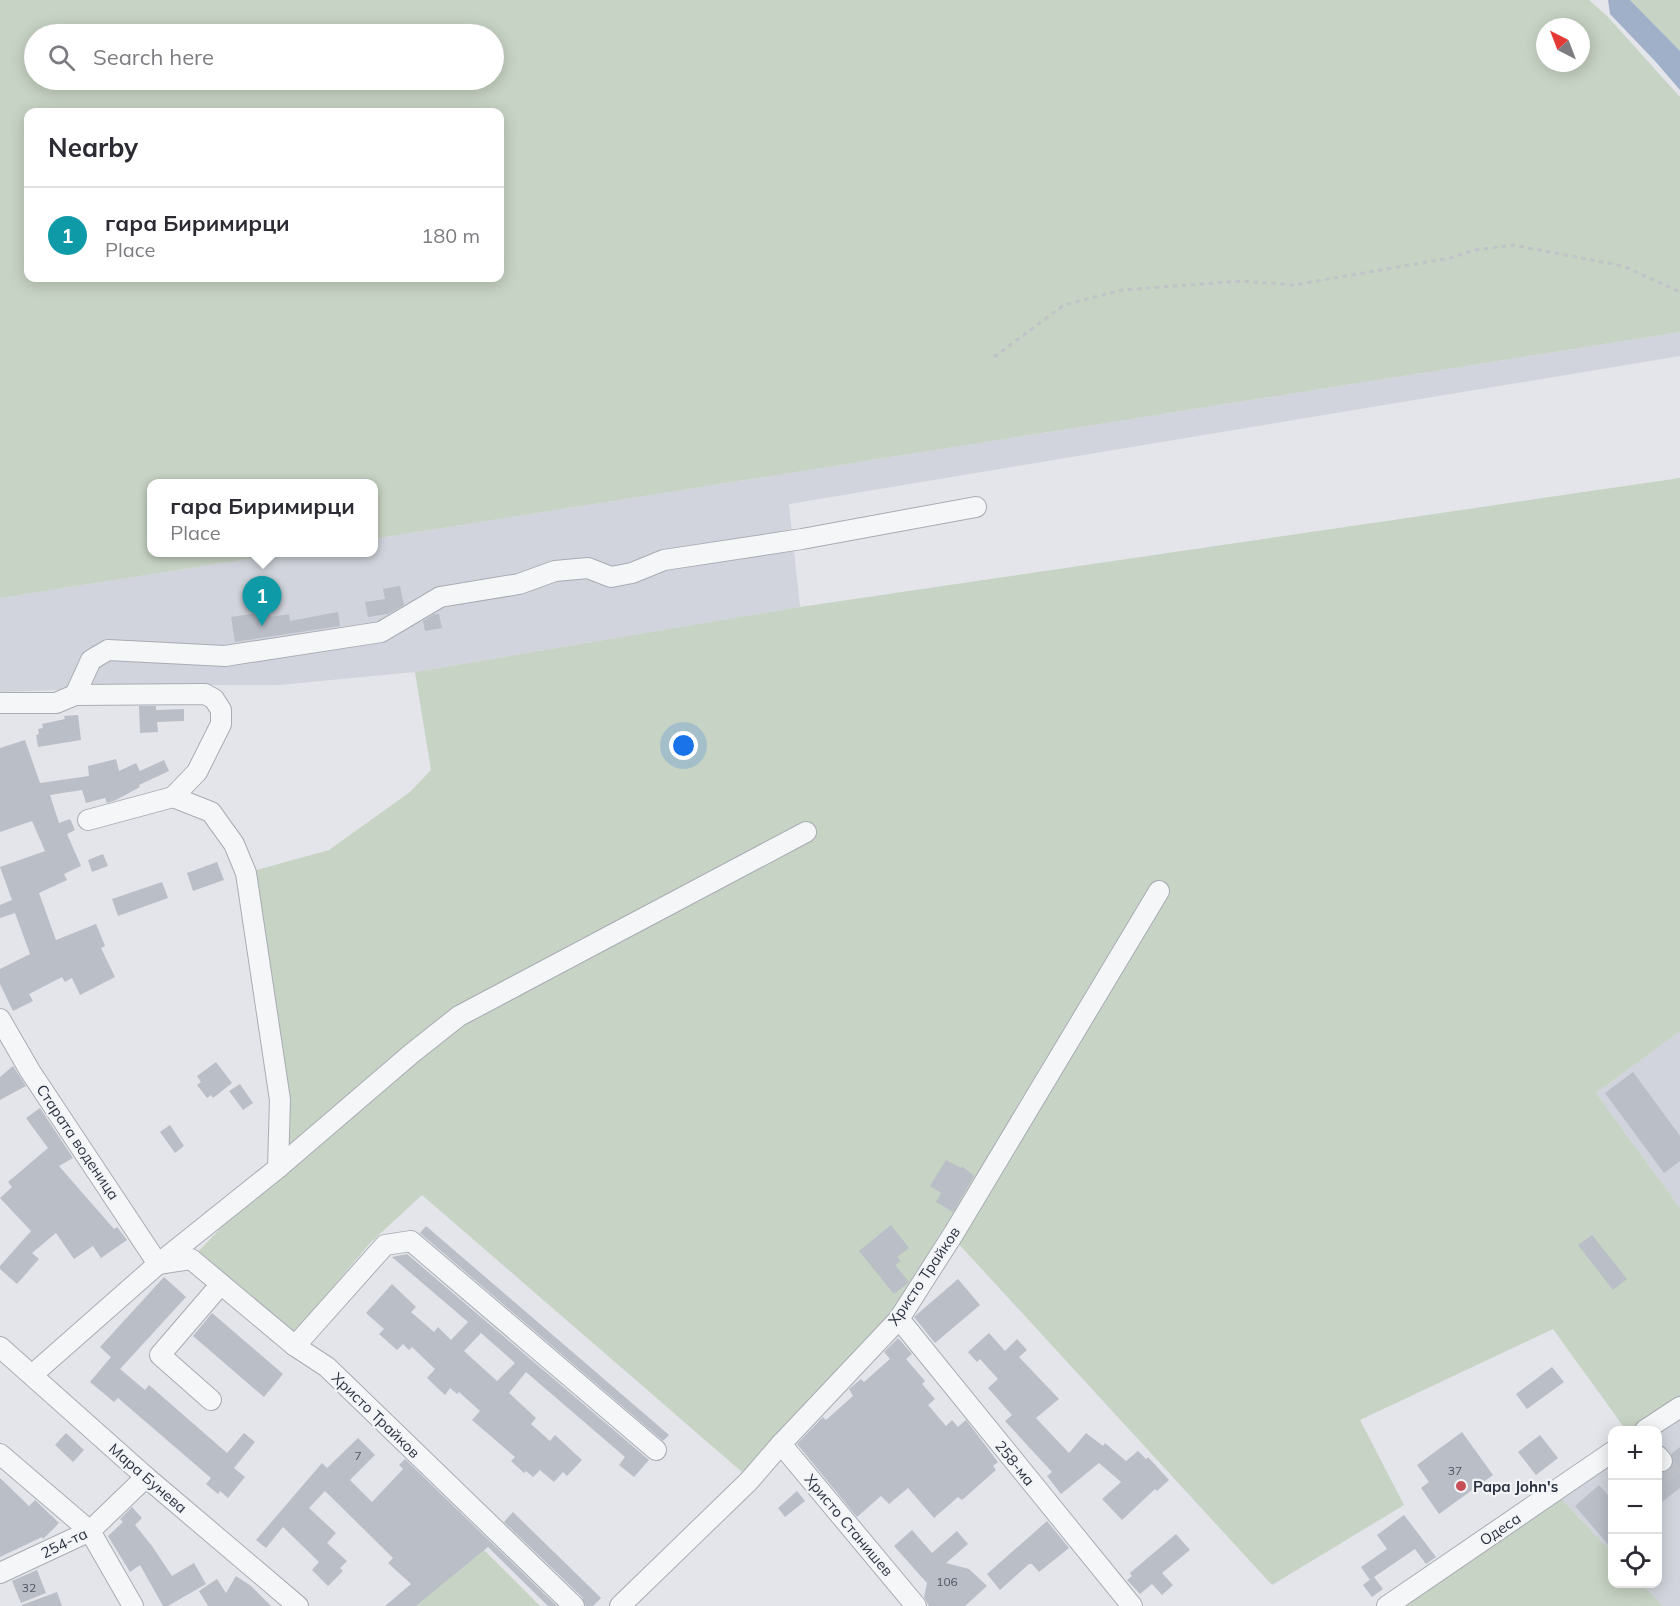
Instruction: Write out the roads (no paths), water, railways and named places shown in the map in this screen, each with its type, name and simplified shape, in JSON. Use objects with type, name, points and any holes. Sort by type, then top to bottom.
[{"type":"street","points":[[75,695],[91,660],[108,650],[225,656],[381,632],[440,597],[519,584],[555,571],[588,568],[612,577],[632,573],[664,560],[802,539],[976,507]]},
{"type":"street","points":[[0,703],[56,703],[75,695],[205,694],[214,699],[221,711],[221,724],[197,772],[173,797],[88,820]]},
{"type":"street","points":[[173,797],[211,812],[234,844],[246,873],[280,1100],[278,1168]]},
{"type":"street","points":[[32,1375],[158,1264],[278,1168],[459,1016],[806,832]]},
{"type":"street","name":"Христо Трайков","points":[[620,1606],[749,1481],[898,1319],[954,1233],[1159,891]]},
{"type":"street","name":"Старата воденица","points":[[0,1019],[30,1071],[158,1264]]},
{"type":"street","points":[[295,1346],[386,1245],[411,1241],[657,1450]]},
{"type":"street","name":"Христо Трайков","points":[[158,1264],[191,1259],[295,1346],[327,1367],[574,1606]]},
{"type":"street","points":[[211,1400],[160,1355],[221,1284]]},
{"type":"street","name":"258-ма","points":[[898,1319],[1132,1606]]},
{"type":"street","name":"Мара Бунева","points":[[0,1347],[146,1477],[298,1606]]},
{"type":"street","points":[[1652,1426],[1680,1407]]},
{"type":"street","name":"Христо Станишев","points":[[781,1444],[916,1606]]},
{"type":"street","points":[[0,1454],[90,1531],[133,1606]]},
{"type":"street","name":"Одеса","points":[[1387,1606],[1608,1455]]},
{"type":"street","name":"254-та","points":[[0,1573],[90,1531],[146,1477]]},
{"type":"water","points":[[1608,0],[1630,0],[1680,51],[1680,90],[1610,14]]},
{"type":"tunnel","points":[[1662,1461],[1680,1484]]},
{"type":"place","name":"гара Биримирци","points":[[262,626]]},
{"type":"place","name":"Papa John's","points":[[1461,1486]]}]
